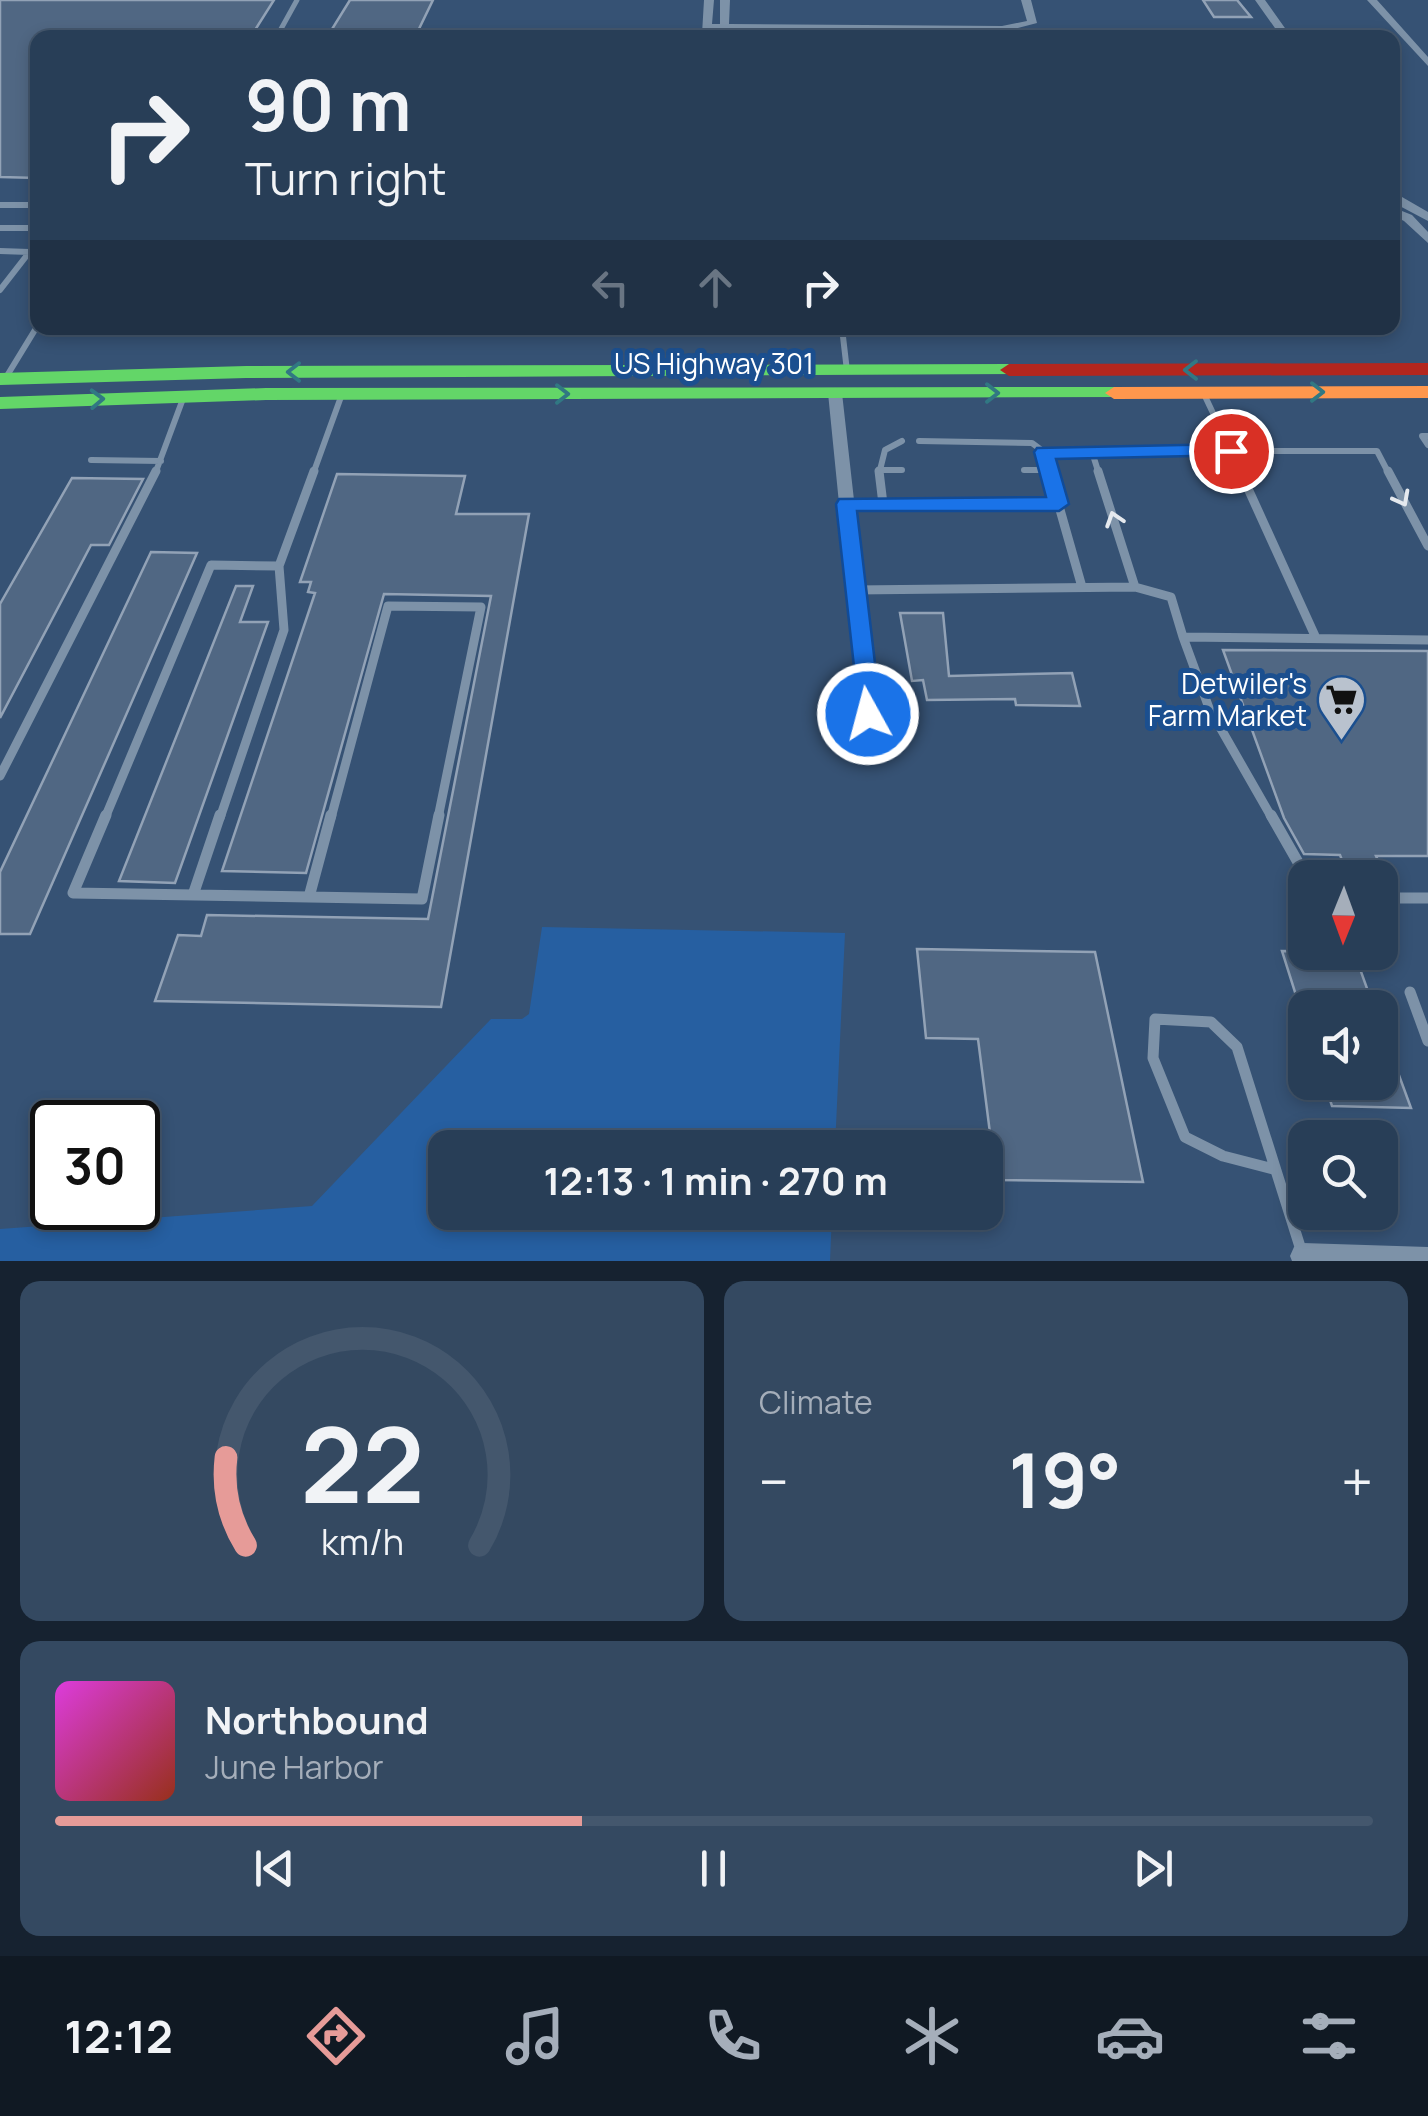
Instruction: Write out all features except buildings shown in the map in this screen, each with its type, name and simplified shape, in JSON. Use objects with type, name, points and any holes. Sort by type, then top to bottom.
[{"type":"main road","points":[[2,382],[246,372],[1428,369]]},
{"type":"main road","points":[[666,394],[689,386],[797,384],[825,380],[847,371]]},
{"type":"main road","points":[[836,393],[851,385],[968,371]]},
{"type":"main road","points":[[342,394],[359,385],[458,382],[559,372]]},
{"type":"main road","name":"US Highway 301","points":[[0,402],[342,394],[1428,392]]},
{"type":"street","points":[[707,30],[709,0]]},
{"type":"street","points":[[724,30],[725,0]]},
{"type":"street","points":[[844,30],[1024,27],[1032,23],[1026,0]]},
{"type":"street","points":[[1260,0],[1282,30]]},
{"type":"street","points":[[1372,0],[1399,30]]},
{"type":"street","points":[[1400,32],[1428,63]]},
{"type":"street","points":[[1400,202],[1428,217]]},
{"type":"street","points":[[1400,214],[1428,239]]},
{"type":"street","points":[[836,393],[868,714]]},
{"type":"street","points":[[1303,1256],[1428,1260]]},
{"type":"lane","points":[[280,30],[297,0]]},
{"type":"lane","points":[[0,205],[30,206]]},
{"type":"lane","points":[[0,228],[30,228]]},
{"type":"lane","points":[[0,251],[30,252]]},
{"type":"lane","points":[[0,290],[30,252]]},
{"type":"lane","points":[[0,275],[12,275]]},
{"type":"lane","points":[[2,382],[32,335]]},
{"type":"lane","points":[[843,335],[847,371]]},
{"type":"lane","points":[[1203,392],[1316,638]]},
{"type":"lane","points":[[193,895],[284,630],[285,611],[277,584],[279,566],[342,394]]},
{"type":"lane","points":[[0,776],[161,461],[184,396]]},
{"type":"lane","points":[[1428,436],[1422,436],[1428,446]]},
{"type":"lane","points":[[883,504],[880,451],[902,441]]},
{"type":"lane","points":[[919,441],[1032,442],[1044,452],[1082,587]]},
{"type":"lane","points":[[1044,452],[1377,451],[1428,546]]},
{"type":"lane","points":[[1092,452],[1135,587]]},
{"type":"lane","points":[[91,460],[161,461]]},
{"type":"lane","points":[[879,470],[902,470]]},
{"type":"lane","points":[[1024,470],[1049,470]]},
{"type":"lane","points":[[846,504],[1059,504]]},
{"type":"lane","points":[[279,566],[210,565],[72,893],[309,898],[422,899],[481,607],[388,606],[309,898]]},
{"type":"lane","points":[[855,590],[1135,587],[1171,597],[1209,708],[1296,860]]},
{"type":"lane","points":[[1183,637],[1428,640]]},
{"type":"lane","points":[[1398,898],[1428,898]]},
{"type":"lane","points":[[1410,992],[1428,1041]]},
{"type":"lane","points":[[1273,1169],[1223,1156],[1185,1137],[1153,1058],[1154,1019],[1211,1022],[1237,1047],[1303,1256]]},
{"type":"shaded area","points":[[542,927],[845,933],[836,1130],[428,1130],[428,1230],[831,1230],[830,1261],[0,1261],[0,1229],[160,1230],[160,1217],[312,1206],[491,1019],[522,1019],[529,1014]]},
{"type":"traffic: fast","points":[[0,379],[246,372],[1009,370]]},
{"type":"traffic: fast","points":[[0,403],[266,394],[1114,393]]},
{"type":"traffic: slow","points":[[1114,393],[1428,392]]},
{"type":"traffic: jam","points":[[1009,370],[1428,369]]},
{"type":"place","name":"Detwiler's Farm Market","points":[[1342,742]]},
{"type":"route","points":[[868,714],[846,504],[1059,504],[1044,452],[1231,451]]}]
